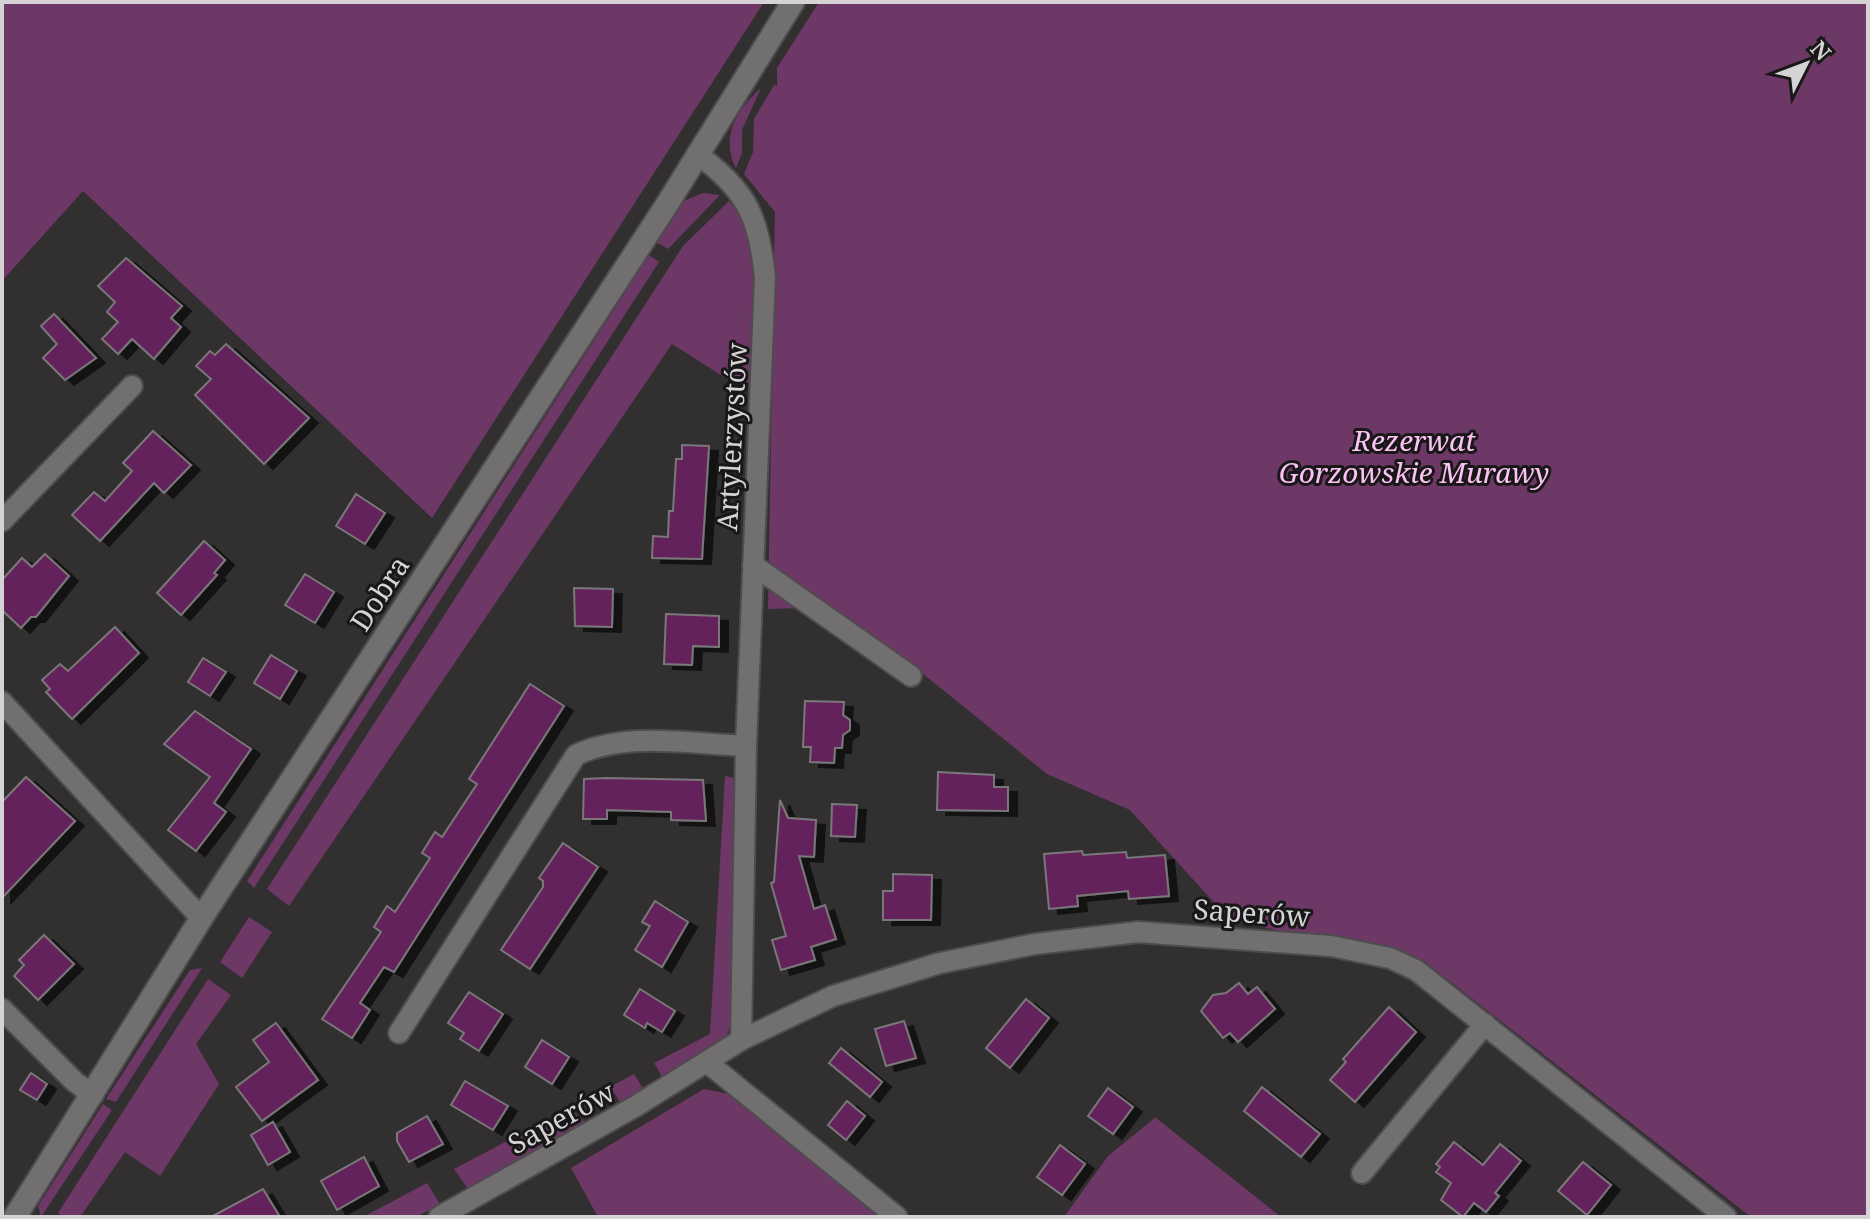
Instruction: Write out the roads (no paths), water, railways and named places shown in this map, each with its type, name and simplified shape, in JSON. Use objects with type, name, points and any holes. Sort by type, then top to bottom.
[{"type":"street","name":"Dobra","points":[[15,1217],[202,919],[793,2]]},
{"type":"street","name":"Artylerzystów","points":[[697,154],[745,198],[761,239],[765,319],[746,746],[741,1040]]},
{"type":"street","points":[[2,521],[132,386]]},
{"type":"street","points":[[753,565],[911,676]]},
{"type":"street","points":[[2,702],[202,919]]},
{"type":"street","points":[[399,1033],[576,755],[599,744],[621,742],[746,746]]},
{"type":"street","name":"Saperów","points":[[439,1217],[708,1063],[741,1040],[833,996],[915,969],[1035,944],[1138,932],[1293,941],[1390,958],[1438,986],[1726,1217]]},
{"type":"street","points":[[2,1009],[93,1095]]},
{"type":"street","points":[[1362,1173],[1485,1024]]},
{"type":"street","points":[[708,1063],[897,1217]]},
{"type":"park label","name":"Rezerwat Gorzowskie Murawy","points":[[1414,456]]}]
